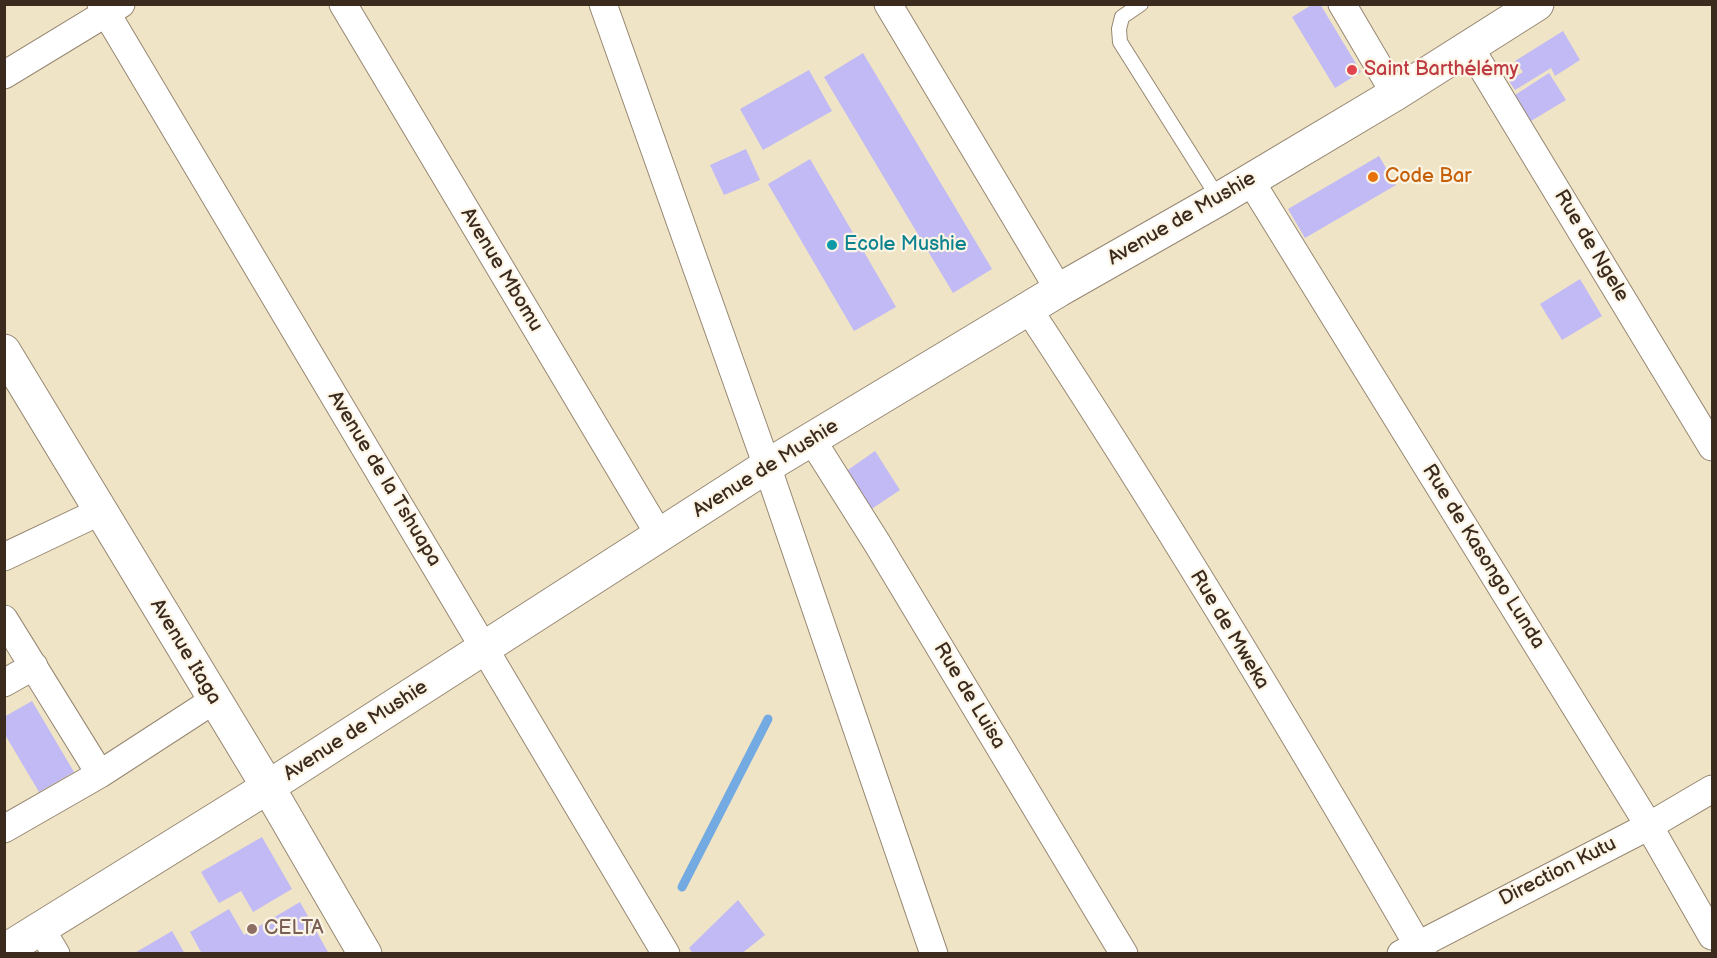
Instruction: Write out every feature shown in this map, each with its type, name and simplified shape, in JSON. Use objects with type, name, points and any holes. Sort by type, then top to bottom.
[{"type":"street","name":"Avenue Mbomu","points":[[343,4],[660,536]]},
{"type":"street","points":[[603,4],[767,466],[934,954]]},
{"type":"street","points":[[888,4],[1059,290]]},
{"type":"street","points":[[1342,4],[1395,94]]},
{"type":"street","name":"Avenue de Mushie","points":[[4,951],[48,941],[268,787],[767,466],[1059,290],[1219,199],[1395,94],[1537,4]]},
{"type":"street","points":[[4,75],[110,7]]},
{"type":"street","name":"Avenue de la Tshuapa","points":[[110,7],[666,954]]},
{"type":"street","name":"Rue de Ngele","points":[[1469,46],[1713,447]]},
{"type":"street","name":"Rue de Kasongo Lunda","points":[[1250,180],[1649,826],[1713,936]]},
{"type":"street","name":"Rue de Mweka","points":[[1029,310],[1104,425],[1261,682],[1414,950]]},
{"type":"street","name":"Avenue Itaga","points":[[4,351],[268,787],[366,954]]},
{"type":"street","name":"Rue de Luisa","points":[[812,440],[883,553],[1124,954]]},
{"type":"street","points":[[4,557],[101,511]]},
{"type":"street","points":[[4,619],[100,774]]},
{"type":"street","points":[[4,683],[34,666]]},
{"type":"street","points":[[4,829],[100,774],[214,700]]},
{"type":"street","name":"Direction Kutu","points":[[1414,950],[1649,826],[1713,789]]},
{"type":"lane","points":[[1141,4],[1122,16],[1119,29],[1120,42],[1219,199]]},
{"type":"building","points":[[1313,4],[1320,4],[1361,72],[1335,88],[1292,17]]},
{"type":"building","points":[[1563,31],[1580,60],[1555,76],[1551,68],[1515,90],[1509,81],[1523,72],[1515,61]]},
{"type":"building","points":[[863,53],[992,269],[953,293],[824,77]]},
{"type":"building","points":[[809,70],[832,111],[763,150],[740,109]]},
{"type":"building","points":[[1549,73],[1566,100],[1531,121],[1515,95]]},
{"type":"building","points":[[746,149],[760,180],[724,195],[710,165]]},
{"type":"building","points":[[1379,156],[1396,185],[1305,238],[1288,209]]},
{"type":"building","name":"Ecole Mushie","points":[[810,159],[896,307],[854,331],[768,184]]},
{"type":"building","points":[[1580,279],[1602,316],[1562,340],[1540,304]]},
{"type":"building","points":[[875,451],[900,490],[870,510],[845,472]]},
{"type":"building","points":[[32,701],[74,772],[39,792],[4,733],[4,717]]},
{"type":"building","points":[[262,837],[292,889],[253,912],[241,891],[219,903],[201,872]]},
{"type":"building","points":[[738,900],[765,935],[741,954],[693,954],[689,948]]},
{"type":"building","points":[[300,902],[329,954],[202,954],[190,932],[229,909],[244,935]]},
{"type":"building","points":[[172,931],[185,954],[133,954]]},
{"type":"waterway","points":[[682,887],[768,719]]},
{"type":"place","name":"Saint Barthélémy","points":[[1352,70]]},
{"type":"place","name":"Code Bar","points":[[1373,177]]},
{"type":"place","name":"Ecole Mushie","points":[[832,245]]},
{"type":"place","name":"CELTA","points":[[252,929]]}]
